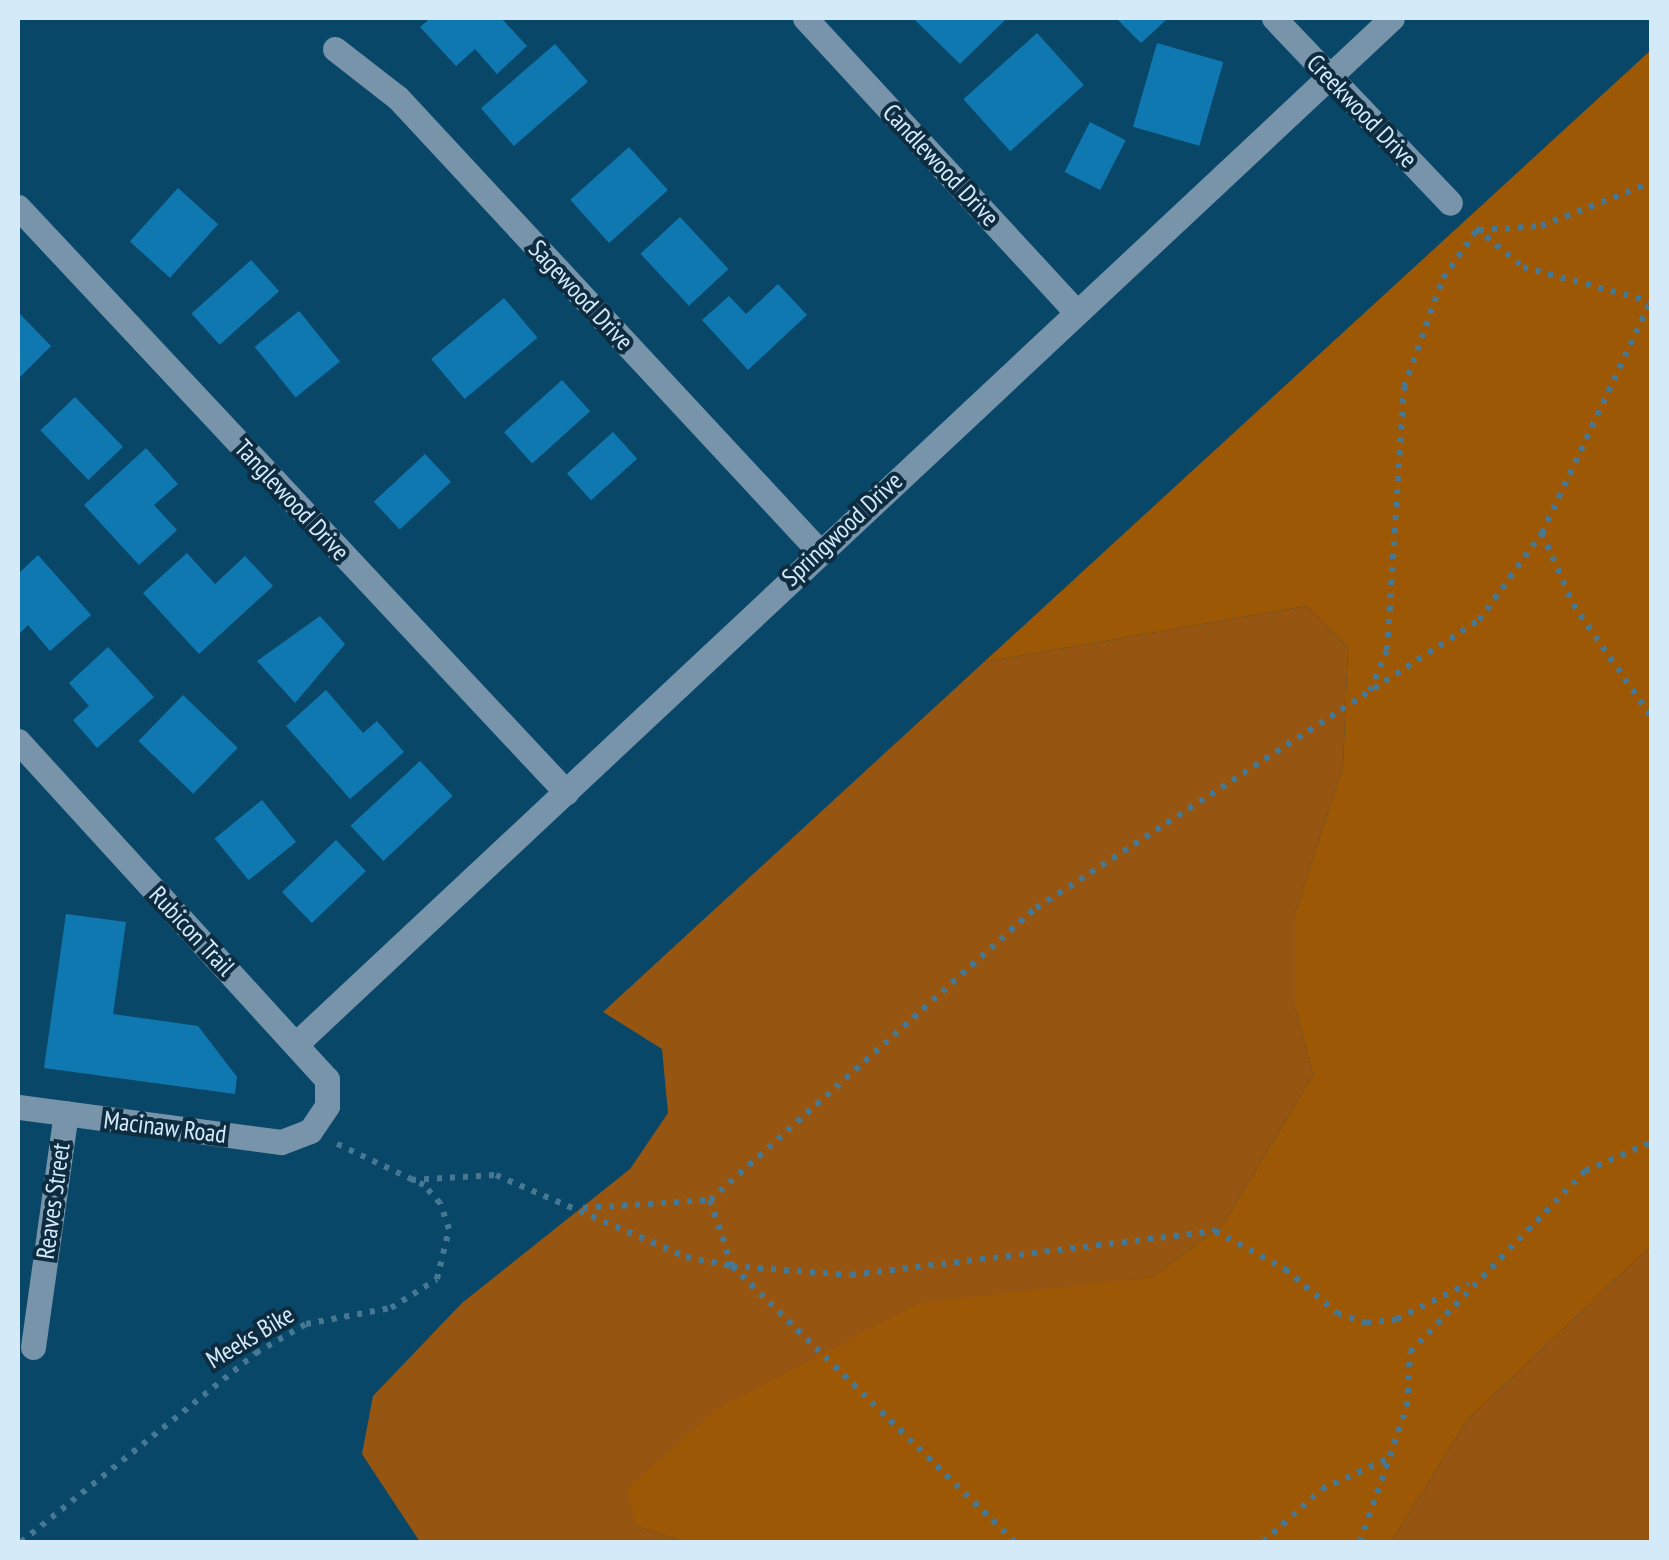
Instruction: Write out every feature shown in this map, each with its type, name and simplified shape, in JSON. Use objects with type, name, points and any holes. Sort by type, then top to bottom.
[{"type":"street","name":"Candlewood Drive","points":[[805,18],[1076,312]]},
{"type":"street","name":"Creekwood Drive","points":[[1274,18],[1450,202]]},
{"type":"street","name":"Springwood Drive","points":[[296,1044],[818,550],[1392,18]]},
{"type":"street","name":"Sagewood Drive","points":[[334,49],[398,98],[818,550]]},
{"type":"street","name":"Tanglewood Drive","points":[[18,207],[566,792]]},
{"type":"street","name":"Rubicon Trail","points":[[18,741],[327,1079],[327,1106],[310,1130]]},
{"type":"street","name":"Macinaw Road","points":[[18,1107],[281,1142],[310,1130]]},
{"type":"street","name":"Reaves Street","points":[[33,1348],[66,1114]]},
{"type":"path","points":[[1478,230],[1542,226],[1652,182]]},
{"type":"path","points":[[583,1208],[710,1200],[1036,908],[1480,620],[1542,533],[1651,300],[1522,267],[1478,230]]},
{"type":"path","points":[[1370,691],[1386,650],[1404,387],[1443,278],[1478,230]]},
{"type":"path","points":[[1542,533],[1592,634],[1652,718]]},
{"type":"path","name":"Meeks Bike","points":[[20,1542],[256,1353],[306,1324],[391,1308],[437,1279],[449,1228],[440,1203],[412,1180],[310,1130]]},
{"type":"path","points":[[1360,1542],[1390,1458],[1410,1352],[1470,1283],[1585,1171],[1652,1142]]},
{"type":"path","points":[[412,1180],[496,1175],[583,1208],[686,1257],[732,1266],[850,1275],[1215,1231],[1285,1269],[1337,1314],[1366,1322],[1397,1319],[1470,1283]]},
{"type":"path","points":[[710,1200],[732,1266],[1015,1542]]},
{"type":"path","points":[[1263,1542],[1322,1489],[1390,1458]]},
{"type":"shaded area","points":[[1651,50],[1651,1246],[1468,1419],[1391,1542],[684,1542],[636,1526],[627,1489],[715,1410],[920,1303],[1152,1277],[1222,1226],[1313,1075],[1295,1007],[1295,913],[1343,766],[1348,648],[1307,606],[984,662]]},
{"type":"shaded area","points":[[1307,606],[1348,648],[1343,766],[1295,913],[1295,1007],[1313,1075],[1222,1226],[1152,1277],[1042,1291],[636,1526],[684,1542],[420,1542],[362,1454],[373,1396],[462,1303],[630,1169],[668,1113],[662,1049],[603,1012],[984,662]]},
{"type":"shaded area","points":[[1651,1246],[1651,1542],[1391,1542],[1468,1419]]},
{"type":"building","points":[[431,18],[501,18],[527,46],[497,74],[475,49],[456,66],[420,27]]},
{"type":"building","points":[[913,18],[1007,18],[960,64]]},
{"type":"building","points":[[1116,18],[1168,18],[1141,43]]},
{"type":"building","points":[[1037,33],[1084,85],[1010,151],[963,99]]},
{"type":"building","points":[[1157,43],[1223,62],[1199,146],[1133,127]]},
{"type":"building","points":[[555,44],[588,82],[514,146],[481,108]]},
{"type":"building","points":[[1090,122],[1126,140],[1100,190],[1065,172]]},
{"type":"building","points":[[629,147],[668,190],[609,243],[570,200]]},
{"type":"building","points":[[178,188],[218,224],[170,278],[130,242]]},
{"type":"building","points":[[680,217],[728,269],[689,306],[641,254]]},
{"type":"building","points":[[251,260],[279,291],[220,345],[192,314]]},
{"type":"building","points":[[778,284],[807,315],[748,370],[702,320],[729,296],[746,314]]},
{"type":"building","points":[[504,298],[537,338],[465,399],[431,359]]},
{"type":"building","points":[[299,311],[340,362],[296,397],[255,347]]},
{"type":"building","points":[[18,312],[51,346],[18,379]]},
{"type":"building","points":[[562,380],[590,411],[532,463],[504,432]]},
{"type":"building","points":[[75,397],[123,447],[88,480],[40,430]]},
{"type":"building","points":[[613,432],[637,459],[591,500],[567,473]]},
{"type":"building","points":[[146,448],[178,484],[154,505],[177,530],[139,565],[84,505]]},
{"type":"building","points":[[425,454],[451,482],[400,530],[374,502]]},
{"type":"building","points":[[187,553],[215,584],[245,556],[273,586],[199,654],[143,593]]},
{"type":"building","points":[[38,555],[91,615],[50,651],[28,625],[18,635],[18,574]]},
{"type":"building","points":[[320,616],[345,644],[295,703],[257,661]]},
{"type":"building","points":[[108,647],[154,697],[97,748],[73,720],[89,706],[69,683]]},
{"type":"building","points":[[326,690],[363,733],[377,721],[404,752],[350,799],[286,726]]},
{"type":"building","points":[[183,695],[238,748],[193,794],[139,741]]},
{"type":"building","points":[[420,761],[453,796],[383,861],[351,826]]},
{"type":"building","points":[[262,800],[296,842],[249,880],[215,838]]},
{"type":"building","points":[[336,840],[366,871],[312,923],[282,892]]},
{"type":"building","points":[[66,914],[126,922],[113,1014],[198,1026],[237,1077],[235,1094],[44,1068]]}]
